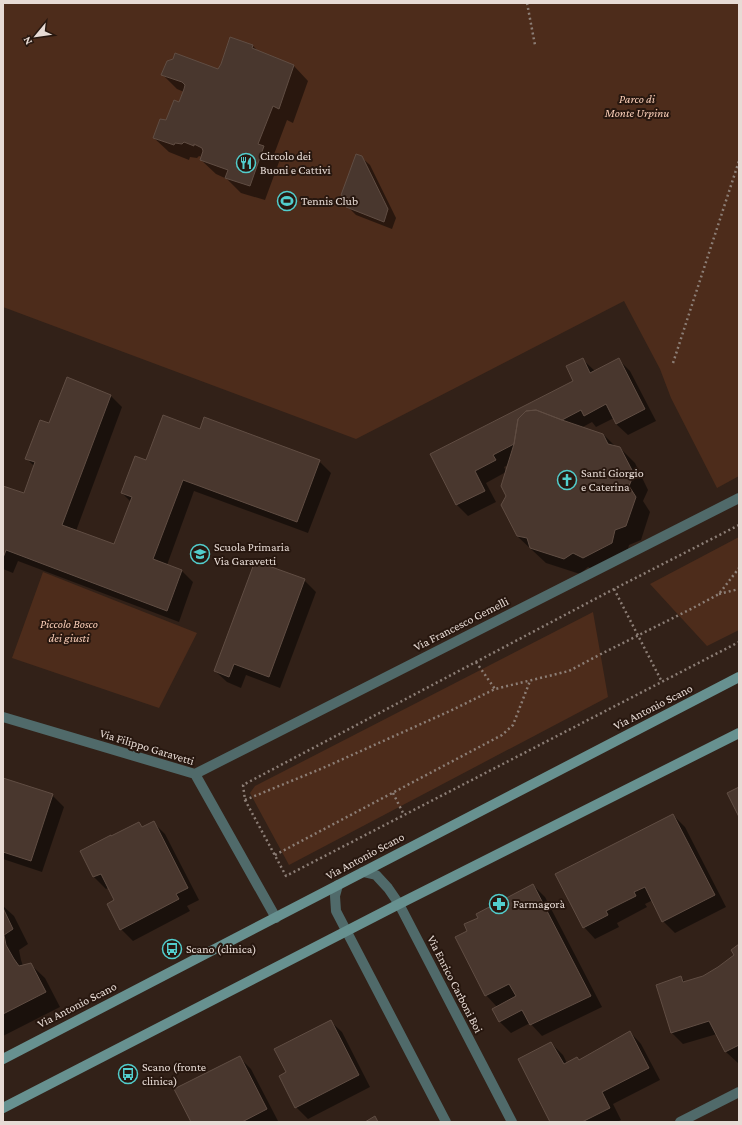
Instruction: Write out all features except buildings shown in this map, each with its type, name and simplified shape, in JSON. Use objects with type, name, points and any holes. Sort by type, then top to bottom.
[{"type":"street","name":"Via Francesco Gemelli","points":[[195,774],[739,498]]},
{"type":"street","name":"Via Antonio Scano","points":[[3,1058],[739,677]]},
{"type":"street","name":"Via Filippo Garavetti","points":[[3,717],[195,774],[276,918]]},
{"type":"street","points":[[3,1108],[399,904],[739,733]]},
{"type":"street","name":"Via Enrico Carboni Boi","points":[[363,872],[376,875],[388,888],[399,904],[512,1122]]},
{"type":"street","points":[[338,885],[335,896],[336,911],[446,1122]]},
{"type":"street","points":[[680,1122],[739,1092]]},
{"type":"path","points":[[527,3],[535,45]]},
{"type":"path","points":[[673,363],[739,161]]},
{"type":"path","points":[[739,525],[614,589],[243,785],[245,800],[286,876],[739,642]]},
{"type":"path","points":[[719,594],[739,568]]},
{"type":"path","points":[[614,589],[662,682]]},
{"type":"path","points":[[245,800],[323,768],[496,689],[569,671],[719,594],[739,589]]},
{"type":"path","points":[[476,662],[496,689]]},
{"type":"path","points":[[275,855],[502,736],[513,725],[530,681]]},
{"type":"path","points":[[393,793],[404,815]]},
{"type":"green space","name":"Tennis Club","points":[[3,3],[739,3],[739,476],[717,488],[671,398],[660,369],[624,301],[356,439],[3,307]]},
{"type":"green space","points":[[739,537],[739,630],[707,646],[650,584]]},
{"type":"green space","name":"Piccolo Bosco dei giusti","points":[[43,572],[197,633],[159,708],[12,658]]},
{"type":"green space","points":[[593,612],[608,697],[289,865],[250,793],[255,786]]},
{"type":"place","name":"Circolo dei Buoni e Cattivi","points":[[246,163]]},
{"type":"place","name":"Tennis Club","points":[[287,201]]},
{"type":"place","name":"Santi Giorgio e Caterina","points":[[567,480]]},
{"type":"place","name":"Scuola Primaria Via Garavetti","points":[[200,554]]},
{"type":"place","name":"Farmagorà","points":[[499,904]]},
{"type":"place","name":"Scano (clinica)","points":[[172,949]]},
{"type":"place","name":"Scano (fronte clinica)","points":[[128,1074]]},
{"type":"park label","name":"Parco di Monte Urpinu","points":[[637,106]]}]
